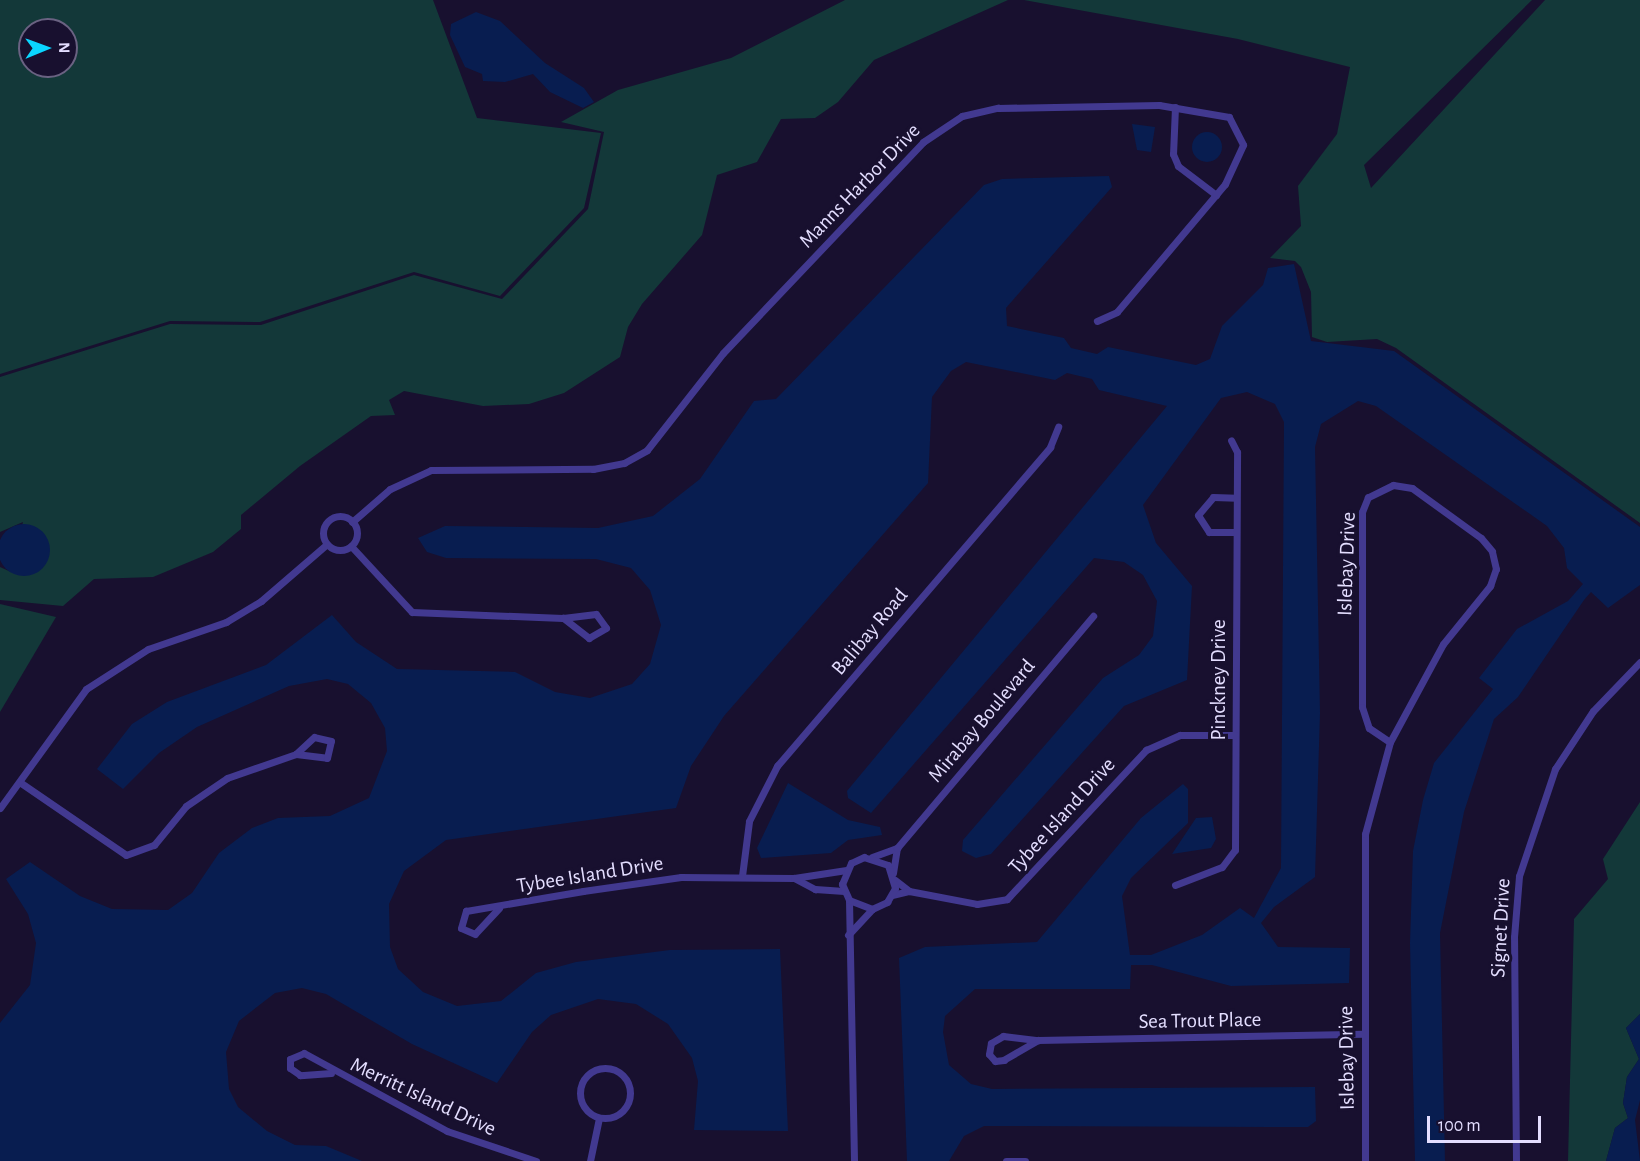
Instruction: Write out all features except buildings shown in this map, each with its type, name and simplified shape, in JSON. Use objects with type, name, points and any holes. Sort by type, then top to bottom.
[{"type":"street","name":"Manns Harbor Drive","points":[[352,522],[390,489],[431,470],[594,469],[647,450],[723,352],[923,142],[963,116],[998,108],[1175,107],[1216,112],[1238,129],[1243,144],[1238,162],[1216,195],[1117,312],[1097,321]]},
{"type":"street","points":[[1175,107],[1173,154],[1178,166],[1216,195]]},
{"type":"street","name":"Balibay Road","points":[[742,876],[749,821],[777,766],[1050,447],[1058,427]]},
{"type":"street","name":"Pinckney Drive","points":[[1175,885],[1222,867],[1235,850],[1237,452],[1231,440]]},
{"type":"street","name":"Islebay Drive","points":[[1365,1161],[1365,834],[1390,742],[1443,644],[1490,586],[1496,569],[1492,551],[1481,538],[1413,488],[1393,485],[1368,497],[1362,512],[1362,707],[1369,728],[1390,742]]},
{"type":"street","points":[[1236,498],[1213,497],[1198,515],[1209,532],[1236,532]]},
{"type":"street","points":[[331,519],[352,522],[356,537],[351,546],[341,550],[327,544],[324,528],[331,519]]},
{"type":"street","points":[[0,808],[21,783],[86,689],[148,649],[226,622],[252,606],[327,544]]},
{"type":"street","points":[[351,546],[412,612],[563,618],[596,614],[606,628],[589,638],[563,618]]},
{"type":"street","name":"Mirabay Boulevard","points":[[897,848],[1093,616]]},
{"type":"street","name":"Signet Drive","points":[[1516,1161],[1514,937],[1519,876],[1555,769],[1593,711],[1640,662]]},
{"type":"street","name":"Tybee Island Drive","points":[[892,895],[909,891],[977,904],[1007,898],[1146,750],[1180,735],[1235,735]]},
{"type":"street","points":[[21,783],[126,855],[153,845],[205,790],[252,766],[296,754],[327,758],[331,741],[314,736],[296,754]]},
{"type":"street","points":[[848,935],[872,909],[892,895],[897,848],[872,857],[857,859],[846,870],[844,891],[849,900],[848,935],[854,1161]]},
{"type":"street","points":[[872,857],[894,876]]},
{"type":"street","name":"Tybee Island Drive","points":[[499,908],[475,934],[461,928],[466,911],[499,908],[681,877],[794,878],[813,872],[846,870]]},
{"type":"street","points":[[813,872],[813,888]]},
{"type":"street","name":"Tybee Island Drive","points":[[894,876],[909,891]]},
{"type":"street","name":"Tybee Island Drive","points":[[794,878],[813,888],[844,891]]},
{"type":"street","points":[[849,900],[872,909]]},
{"type":"street","name":"Sea Trout Place","points":[[1038,1041],[1004,1060],[995,1061],[989,1054],[991,1043],[1003,1036],[1038,1041],[1364,1034]]},
{"type":"street","name":"Merritt Island Drive","points":[[331,1073],[300,1075],[291,1068],[290,1059],[304,1053],[331,1073],[447,1131],[536,1161]]},
{"type":"street","points":[[610,1068],[628,1083],[630,1099],[615,1117],[599,1118],[585,1109],[580,1092],[586,1076],[610,1068]]},
{"type":"street","points":[[590,1161],[599,1118]]},
{"type":"street","points":[[1006,1161],[1024,1161]]},
{"type":"green space","points":[[0,0],[433,0],[477,118],[601,133],[584,208],[500,296],[414,272],[260,322],[170,321],[0,374]]},
{"type":"green space","points":[[845,0],[1008,0],[874,60],[838,102],[815,118],[781,119],[757,162],[717,175],[702,235],[642,304],[628,327],[620,357],[564,393],[529,404],[483,406],[404,391],[389,400],[395,415],[371,416],[300,466],[241,515],[241,529],[213,552],[153,577],[94,579],[63,606],[0,600],[0,567],[11,572],[23,522],[0,532],[0,377],[170,324],[261,325],[414,275],[502,299],[588,209],[604,132],[561,122],[618,90],[731,58]]},
{"type":"green space","points":[[1024,0],[1532,0],[1364,165],[1371,188],[1545,0],[1640,0],[1640,523],[1396,348],[1377,339],[1327,342],[1312,337],[1311,292],[1301,267],[1295,261],[1270,258],[1301,226],[1298,186],[1337,134],[1350,67],[1238,39]]},
{"type":"green space","points":[[0,604],[56,617],[0,712]]},
{"type":"green space","points":[[1640,802],[1640,1014],[1626,1028],[1639,1059],[1627,1077],[1623,1103],[1628,1118],[1615,1128],[1606,1161],[1568,1161],[1574,919],[1608,879],[1603,859]]},
{"type":"water","points":[[476,12],[500,21],[545,63],[584,88],[594,102],[583,108],[550,92],[533,74],[505,82],[483,81],[482,74],[465,67],[450,35],[451,24]]},
{"type":"water","points":[[1132,124],[1155,127],[1151,152],[1137,150]]},
{"type":"water","points":[[1207,132],[1218,136],[1222,147],[1218,158],[1207,162],[1196,158],[1192,147],[1196,136]]},
{"type":"water","points":[[1109,176],[1112,187],[1006,308],[1007,326],[1064,338],[1071,348],[1097,354],[1108,347],[1196,365],[1210,359],[1222,326],[1263,285],[1268,268],[1294,264],[1311,341],[1394,351],[1640,527],[1640,585],[1608,608],[1591,592],[1584,600],[1518,697],[1494,719],[1464,812],[1440,933],[1445,1161],[1415,1161],[1410,943],[1413,851],[1423,800],[1434,763],[1493,689],[1479,678],[1517,629],[1568,601],[1583,584],[1567,568],[1564,548],[1547,526],[1376,406],[1358,401],[1321,424],[1315,447],[1320,713],[1315,877],[1274,907],[1261,923],[1278,947],[1350,948],[1349,983],[1231,986],[1152,965],[1131,965],[1130,989],[975,989],[945,1016],[943,1032],[949,1065],[971,1084],[992,1089],[1315,1087],[1316,1121],[1308,1127],[984,1126],[964,1136],[949,1161],[907,1161],[899,958],[925,947],[1037,942],[1141,818],[1183,784],[1188,789],[1188,823],[1131,878],[1122,896],[1130,955],[1151,955],[1202,935],[1240,908],[1254,918],[1281,868],[1284,422],[1275,404],[1247,392],[1221,398],[1143,505],[1156,543],[1192,586],[1187,680],[1124,706],[991,854],[976,858],[962,851],[963,840],[1103,678],[1139,655],[1153,636],[1157,601],[1143,575],[1124,562],[1094,558],[871,813],[848,798],[847,791],[1167,406],[1099,390],[1092,379],[1067,373],[1055,380],[966,362],[951,371],[932,397],[928,483],[724,716],[691,766],[676,808],[446,840],[404,871],[389,904],[390,947],[398,969],[423,992],[457,1006],[501,1001],[536,973],[576,962],[670,950],[780,949],[788,1131],[694,1130],[698,1081],[692,1058],[668,1024],[636,1004],[598,999],[551,1015],[532,1032],[497,1083],[412,1044],[326,994],[302,988],[275,993],[239,1021],[226,1052],[229,1089],[238,1107],[267,1131],[295,1145],[326,1146],[362,1161],[0,1161],[0,1023],[30,985],[36,943],[28,914],[6,879],[30,862],[80,896],[112,909],[168,910],[192,893],[219,853],[252,828],[278,818],[330,816],[369,798],[387,751],[385,728],[371,703],[348,684],[327,679],[289,686],[197,727],[159,753],[123,789],[97,769],[132,724],[167,702],[266,665],[332,615],[356,642],[397,669],[515,672],[555,692],[590,698],[632,684],[650,664],[661,625],[650,590],[631,568],[596,559],[446,558],[427,552],[418,538],[445,526],[598,528],[653,516],[700,479],[754,401],[776,399],[984,185],[1002,179]]},
{"type":"water","points":[[19,524],[29,524],[39,528],[46,535],[50,550],[46,565],[39,572],[29,576],[19,576],[9,572],[2,565],[-2,555],[-2,545],[2,535],[9,528]]},
{"type":"water","points":[[788,783],[848,820],[880,827],[882,835],[848,840],[831,853],[761,858],[757,848]]},
{"type":"water","points":[[1212,817],[1216,839],[1211,848],[1172,854],[1196,818]]},
{"type":"water","points":[[1640,1014],[1640,1100],[1635,1120],[1640,1161],[1606,1161],[1615,1128],[1628,1118],[1623,1103],[1627,1077],[1639,1059],[1626,1028]]}]
